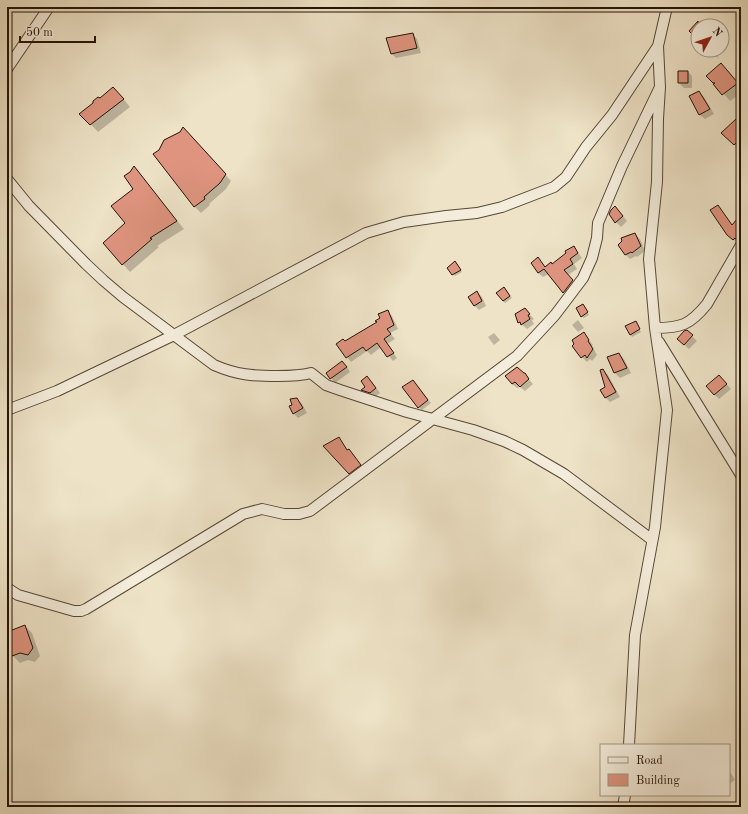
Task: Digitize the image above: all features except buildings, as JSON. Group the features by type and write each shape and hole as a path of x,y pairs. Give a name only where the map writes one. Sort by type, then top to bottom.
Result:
{"street":[{"path":"7,69 49,7"},
{"path":"629,744 635,635 655,528 666,410 655,328 649,259 657,182 660,87 658,46 667,7"},
{"path":"7,410 57,391 174,335 366,233 404,222 446,216 477,214 502,207 554,186 566,177 586,147 612,115 658,46"},
{"path":"7,588 18,595 81,611 243,514 262,509 284,514 299,514 310,511 517,356 555,315 583,278 592,258 597,238 598,223 622,166 660,87"},
{"path":"7,179 29,206 86,264 123,297 210,362 229,371 253,376 299,376 311,373 326,385 340,390 432,419 486,434 523,450 564,474 651,539 652,542"},
{"path":"655,328 673,328 686,324 701,311 707,304 741,245"},
{"path":"657,339 741,475"},
{"path":"623,807 625,796"}]}
